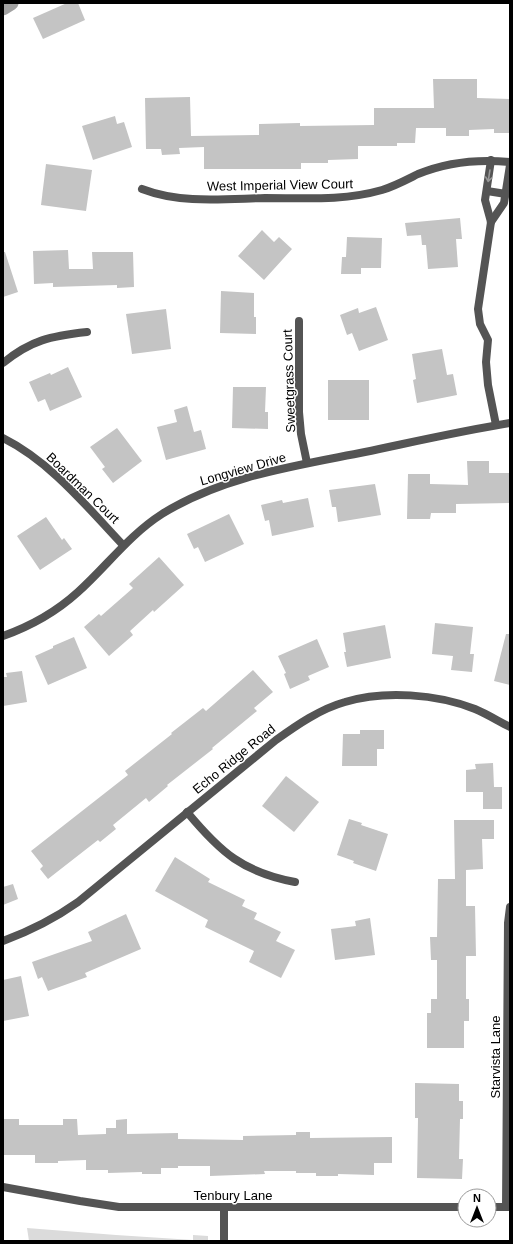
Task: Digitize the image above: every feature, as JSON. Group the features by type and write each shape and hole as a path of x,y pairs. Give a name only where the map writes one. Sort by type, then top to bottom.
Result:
{"street":[{"name":"West Imperial View Court","path":"142,189 161,195 185,199 342,198 382,190 436,168 472,161 491,160 510,164"},
{"path":"491,160 486,200 491,222 478,309 480,324 488,340 486,362 488,385 496,425"},
{"path":"491,222 504,203 510,164"},
{"path":"487,191 506,194"},
{"name":"Sweetgrass Court","path":"299,321 299,412 301,434 307,463"},
{"path":"3,363 32,344 49,338 87,332"},
{"name":"Longview Drive","path":"3,636 21,630 42,619 62,605 78,592 123,545 160,516 198,494 231,482 307,463 510,423"},
{"name":"Boardman Court","path":"3,438 29,454 51,471 123,545"},
{"name":"Echo Ridge Road","path":"3,941 40,926 60,915 78,902 276,740 297,724 321,712 345,702 370,697 390,696 438,699 476,709 510,727"},
{"path":"187,812 213,843 236,861 262,874 295,882"},
{"name":"Starvista Lane","path":"508,1207 508,923 510,907"},
{"name":"Tenbury Lane","path":"3,1187 119,1207 457,1207"},
{"path":"224,1207 224,1241"},
{"path":"497,1207 508,1207"}],"shaded area":[{"path":"27,1228 193,1240 193,1235 208,1236 208,1241 29,1241"}],"building":[{"path":"67,3 78,3 85,20 43,39 33,18"},
{"path":"433,79 477,79 477,98 510,99 510,133 494,133 494,129 469,130 469,136 446,136 446,128 416,128 415,143 397,143 397,146 358,146 358,159 328,160 328,163 301,163 301,169 204,169 204,147 179,148 180,154 162,155 161,149 146,149 145,98 190,97 191,136 259,135 259,124 300,123 300,126 374,125 374,108 434,108"},
{"path":"115,116 117,124 124,122 132,147 93,160 82,126"},
{"path":"46,164 92,170 86,211 41,205"},
{"path":"460,218 462,239 456,239 458,267 428,269 426,245 422,245 421,235 407,236 405,223"},
{"path":"262,230 274,242 279,237 292,249 264,280 238,256"},
{"path":"347,237 382,238 381,268 361,268 361,274 341,274 342,257 346,257"},
{"path":"68,250 69,269 93,269 92,252 133,252 134,287 117,288 117,285 53,287 53,283 34,284 33,251"},
{"path":"3,252 5,252 18,292 3,297"},
{"path":"221,291 254,293 256,334 220,333"},
{"path":"376,307 388,340 359,351 352,333 347,335 340,315 358,308 359,313"},
{"path":"166,309 171,349 132,354 126,314"},
{"path":"442,349 447,375 453,374 457,395 417,403 413,380 416,379 412,354"},
{"path":"68,367 82,397 50,411 45,399 38,402 29,382 50,373 51,375"},
{"path":"328,380 369,380 369,420 328,420"},
{"path":"233,387 266,387 265,412 268,412 268,429 232,428"},
{"path":"187,406 194,432 201,430 206,449 166,460 157,427 177,422 174,410"},
{"path":"117,428 142,461 113,483 102,469 105,467 90,447"},
{"path":"467,461 489,461 489,473 509,473 510,503 456,504 456,513 431,513 430,519 407,519 408,474 430,474 430,484 468,485"},
{"path":"375,484 381,515 338,522 336,507 332,507 329,490"},
{"path":"308,498 314,527 272,536 269,520 265,521 261,505 282,500 283,503"},
{"path":"229,514 244,544 205,562 198,547 194,549 187,534"},
{"path":"46,517 62,540 64,538 72,549 40,570 17,536"},
{"path":"159,557 184,585 130,631 133,635 109,656 84,627 99,614 101,616 133,588 129,584"},
{"path":"435,623 473,627 470,654 474,654 472,672 451,670 453,656 432,654"},
{"path":"385,625 391,658 347,667 344,652 346,652 343,633"},
{"path":"506,634 510,634 510,685 494,681"},
{"path":"74,637 87,668 48,685 35,656"},
{"path":"317,639 329,667 308,676 310,680 290,689 284,674 286,673 278,656"},
{"path":"253,670 273,692 254,708 257,711 212,748 213,749 167,785 168,786 149,802 146,798 113,825 116,829 100,842 98,840 48,879 40,869 43,866 31,851 128,775 125,771 172,734 171,733 203,708 206,711"},
{"path":"22,671 27,702 3,706 3,677 7,677 6,673"},
{"path":"360,730 384,730 384,749 377,749 377,766 342,766 343,734 360,734"},
{"path":"493,763 494,787 502,787 502,809 483,809 483,792 466,792 466,770 476,769 475,764"},
{"path":"286,776 319,802 294,832 262,806"},
{"path":"349,819 362,823 361,825 388,834 376,871 353,863 354,861 337,855"},
{"path":"454,820 494,820 494,839 482,839 483,869 466,870 466,906 475,906 476,956 466,956 466,999 469,999 469,1021 464,1021 464,1048 427,1048 427,1013 431,1013 431,999 437,999 437,960 431,960 430,937 437,937 438,879 455,879"},
{"path":"175,857 210,879 208,882 245,900 242,906 257,913 254,919 281,932 276,941 295,950 281,978 249,962 254,951 205,927 208,920 155,891"},
{"path":"13,884 18,899 3,905 3,887"},
{"path":"126,914 141,949 85,973 87,977 48,991 42,977 38,979 32,962 92,941 88,932"},
{"path":"370,918 375,955 335,960 331,929 356,926 355,921"},
{"path":"21,976 29,1016 3,1021 3,980"},
{"path":"415,1083 459,1084 459,1101 463,1101 463,1119 460,1119 459,1159 463,1159 462,1179 417,1178 418,1118 415,1118"},
{"path":"3,1119 19,1119 19,1125 63,1125 63,1119 77,1119 78,1135 106,1134 106,1128 116,1128 116,1120 127,1119 127,1134 178,1133 178,1139 243,1140 243,1136 296,1135 296,1132 310,1132 310,1138 392,1137 392,1163 374,1163 374,1175 338,1174 338,1176 316,1176 316,1173 296,1173 296,1171 264,1171 265,1174 210,1176 210,1166 178,1166 178,1168 161,1168 161,1174 142,1174 142,1172 108,1173 108,1170 86,1170 86,1160 58,1161 58,1163 35,1163 35,1155 3,1155"}],"waterway":[{"path":"3,8 11,3"}]}
